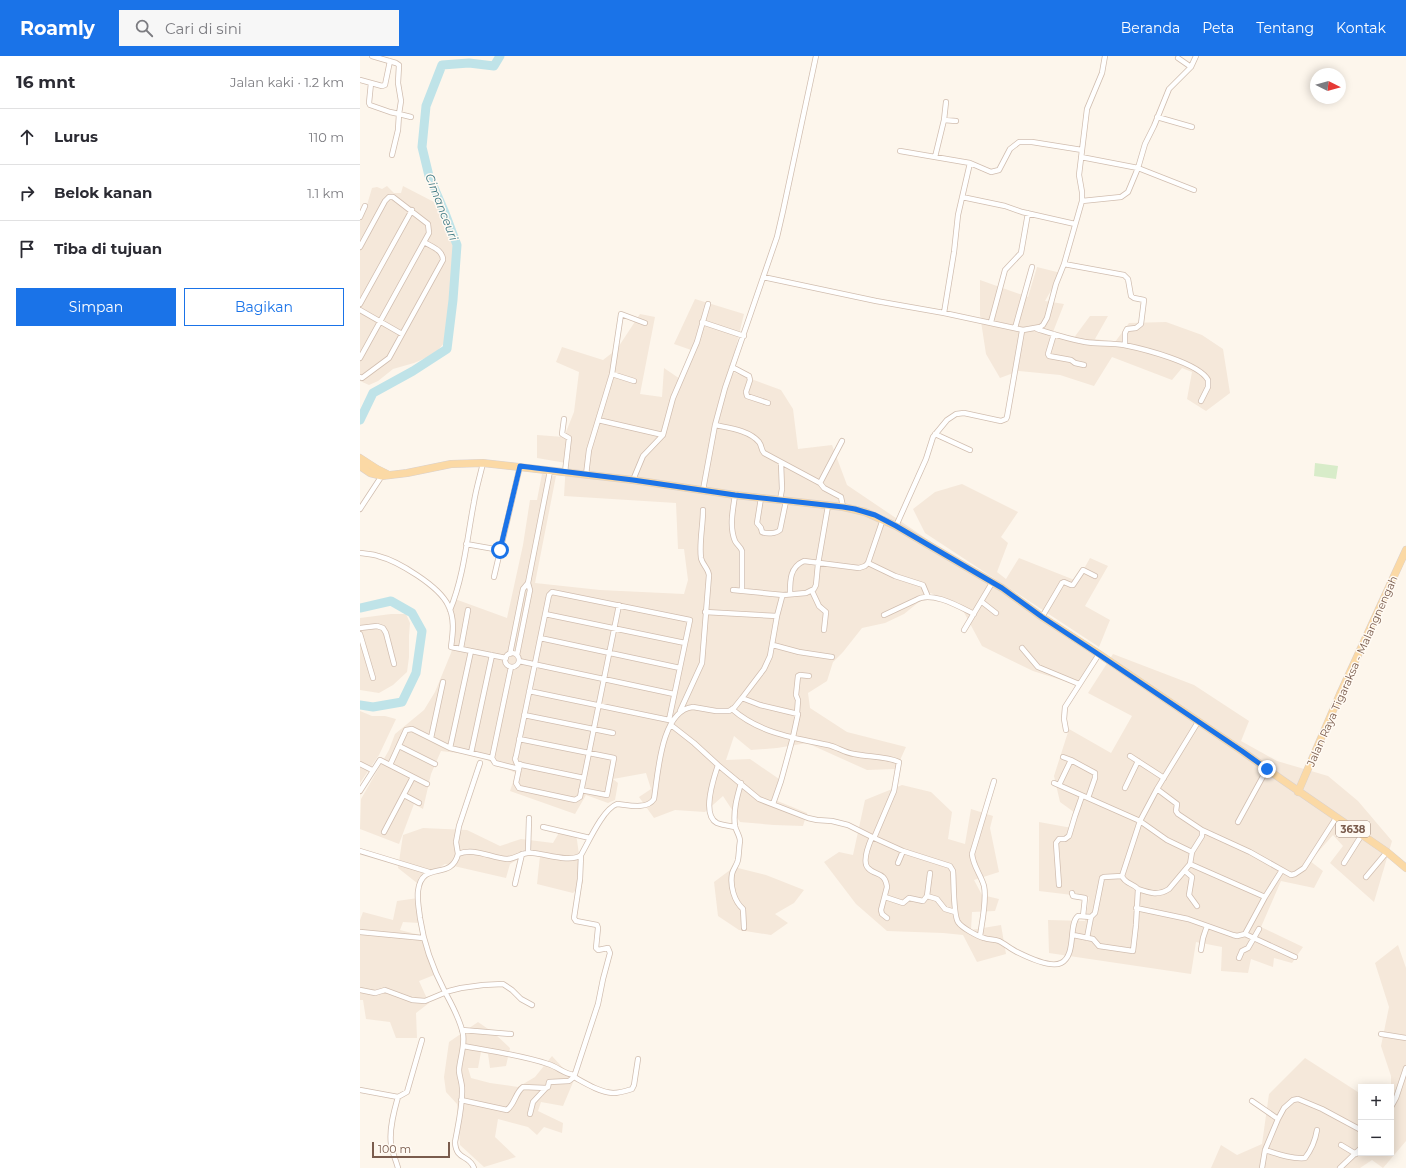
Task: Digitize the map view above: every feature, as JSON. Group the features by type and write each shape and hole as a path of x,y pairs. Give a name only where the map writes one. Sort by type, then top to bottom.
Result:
{"main road":[{"path":"361,458 385,474"},
{"name":"3638","path":"360,466 370,473 385,474 407,473 451,464 483,463 520,466 550,471 633,480 735,495 843,507 864,512 883,519 1002,588 1042,617 1242,751 1361,836 1387,852 1406,868"},
{"name":"Jalan Raya Tigaraksa - Malangnengah","path":"1298,792 1340,694 1406,550"}],"street":[{"path":"372,56 399,65 398,83 401,101 398,130 392,155"},
{"path":"703,490 715,425 732,367 777,237 816,56"},
{"path":"1036,329 1043,325 1047,318 1082,201 1079,175 1088,109 1102,73 1105,56"},
{"path":"1082,201 1121,197 1126,195 1130,189 1138,168 1145,144 1169,89 1191,67 1196,56"},
{"path":"1178,58 1191,67"},
{"path":"360,80 385,85 390,61"},
{"path":"371,83 370,105 411,117"},
{"path":"935,157 944,120 946,102"},
{"path":"1157,117 1192,127"},
{"path":"944,120 956,122"},
{"path":"900,151 970,163 991,172 998,170 1010,149 1016,144 1026,141 1082,150"},
{"path":"1081,157 1138,168 1194,190"},
{"path":"944,313 954,252 958,215 970,163"},
{"path":"360,247 385,200 389,197 393,197 412,210 428,224 429,233 360,358"},
{"path":"962,197 1005,206 1015,211 1075,224"},
{"path":"360,217 365,206"},
{"path":"360,304 412,210"},
{"path":"991,322 1005,270 1021,253 1028,213"},
{"path":"360,235 365,238"},
{"path":"360,377 362,378 389,358 443,260 441,252 424,242"},
{"path":"1064,264 1124,275 1128,279 1131,296 1144,300 1140,324 1136,328 1127,329 1125,333 1125,345"},
{"path":"1015,328 1032,267"},
{"path":"764,277 876,301 991,322 1023,330 1036,329 1086,342 1125,345 1179,361 1200,371 1207,378 1208,383 1201,401"},
{"path":"633,480 643,456 662,435 673,398 695,348 708,304"},
{"path":"360,310 402,334"},
{"path":"586,475 589,450 612,374 621,314 645,323"},
{"path":"702,322 744,336"},
{"path":"896,526 935,434 947,420 956,414 973,415 996,421 1006,420 1019,343 1023,330"},
{"path":"1054,334 1048,354 1049,356 1071,360 1075,363 1084,365"},
{"path":"732,367 749,376 750,380 746,392 747,396 768,403"},
{"path":"612,374 634,381"},
{"path":"564,418 562,434 569,438 565,472"},
{"path":"598,420 662,435"},
{"path":"715,425 747,434 760,443 761,450 764,453 841,497 843,507"},
{"path":"935,434 970,450"},
{"path":"820,484 842,441"},
{"path":"450,610 459,584 474,501 483,463"},
{"path":"761,498 757,523 762,532 775,533 780,530 783,501 781,463"},
{"path":"494,577 520,466"},
{"path":"519,661 519,658 516,655 530,590 528,583 550,471"},
{"path":"360,509 385,474"},
{"path":"735,495 732,521 735,540 742,551 742,591"},
{"path":"733,590 784,595 790,593 806,594 812,591 816,585 828,506"},
{"path":"530,1114 532,1102 548,1087 549,1082 569,1081 574,1076 598,1004 610,951 608,948 598,950 596,948 597,925 576,921 574,918 580,879 581,855 606,813 613,806 617,804 647,805 654,799 662,746 667,732 679,712 702,663 709,574 708,570 702,563 701,556 700,543 703,510"},
{"path":"790,593 790,578 794,569 804,561 818,564 859,568 865,566 868,563 883,519"},
{"path":"466,544 500,550"},
{"path":"360,553 378,556 389,560 421,578 440,593 450,610 453,630 451,647 506,658"},
{"path":"868,563 895,576 923,585 928,597"},
{"path":"1042,617 1062,583 1073,585 1083,570 1095,576"},
{"path":"964,630 982,602 992,582"},
{"path":"511,667 506,664 506,658 510,654 524,588 528,583"},
{"path":"812,591 820,606 826,612 824,630"},
{"path":"520,767 515,759 529,691 535,664 549,595 552,592 690,620 669,720 529,691"},
{"path":"732,710 764,669 770,656 777,616 781,599 784,595"},
{"path":"884,615 921,597 948,601 974,614"},
{"path":"982,602 996,613"},
{"path":"520,767 516,783 519,788 575,800 580,797 619,606"},
{"path":"461,648 468,610"},
{"path":"705,612 777,616"},
{"path":"545,614 685,643"},
{"path":"360,628 377,626 383,628 386,633 394,664"},
{"path":"360,634 374,678"},
{"path":"540,638 680,668"},
{"path":"773,645 799,652 832,657"},
{"path":"1022,648 1038,667 1079,684"},
{"path":"450,748 471,651"},
{"path":"510,654 516,655"},
{"path":"1066,730 1064,719 1065,707 1098,654"},
{"path":"471,753 492,655"},
{"path":"519,661 674,694"},
{"path":"511,667 515,666 519,661"},
{"path":"511,667 492,758 495,763 584,778"},
{"path":"772,804 781,781 794,738 798,716 798,700 796,695 798,676 809,676"},
{"path":"431,738 443,682"},
{"path":"742,698 797,713"},
{"path":"679,712 693,707 724,711 732,710 766,730 828,746 855,755 879,757 899,762 894,791 867,851 866,863 869,869 878,873 884,878 888,887 881,911 887,918"},
{"path":"524,716 613,733"},
{"path":"1122,876 1140,821 1157,789 1198,722"},
{"path":"671,725 759,799 817,820 848,824 873,838 903,851 952,868 955,912 957,919 963,927 986,939 997,940 1016,952 1045,963 1057,964 1062,962 1066,957 1072,943 1074,919 1078,916 1091,917"},
{"path":"390,764 406,730 409,729 450,748 492,758"},
{"path":"519,739 614,758 607,795 582,790"},
{"path":"399,746 435,764"},
{"path":"1130,756 1164,778"},
{"path":"1062,757 1071,760 1096,774 1088,798"},
{"path":"360,791 372,770 380,760 427,784"},
{"path":"1059,785 1071,760"},
{"path":"1125,788 1138,761"},
{"path":"474,1168 472,1162 459,1154 456,1149 455,1142 461,1100 462,1088 459,1070 464,1039 451,1002 428,955 423,938 418,903 418,890 423,876 429,872 451,867 455,864 458,854 456,842 462,817 480,763"},
{"path":"360,764 372,770"},
{"path":"718,765 710,793 710,814 716,822 736,827"},
{"path":"1238,822 1267,769"},
{"path":"384,832 413,777"},
{"path":"980,936 985,892 983,883 973,862 972,854 994,781"},
{"path":"741,783 735,805 736,827 740,838 738,861 732,873 732,882 736,900 743,909 744,928"},
{"path":"1054,783 1140,821 1167,840 1192,852"},
{"path":"1157,789 1177,804 1176,811 1178,814 1202,830 1250,852 1291,875 1304,868 1336,818"},
{"path":"404,795 419,803"},
{"path":"1059,885 1056,843 1059,839 1067,839 1069,836 1082,796"},
{"path":"528,852 529,818"},
{"path":"543,827 590,838"},
{"path":"1122,876 1126,882 1138,889 1156,894 1164,892 1172,886 1190,864 1192,852 1202,836 1202,830"},
{"path":"1344,863 1361,836"},
{"path":"360,851 429,872"},
{"path":"898,863 903,851"},
{"path":"458,854 475,852 508,859 528,852 572,858 581,855"},
{"path":"1366,876 1387,852"},
{"path":"515,884 522,854"},
{"path":"1190,864 1265,896"},
{"path":"1245,934 1265,896 1282,870"},
{"path":"1185,871 1192,877 1189,895 1197,906"},
{"path":"885,897 903,903 908,898 924,901 928,896 930,873"},
{"path":"1087,938 1091,917 1095,913 1102,878 1122,876"},
{"path":"1073,936 1093,939 1099,946 1133,951 1138,889"},
{"path":"1072,893 1073,896 1086,898 1083,916"},
{"path":"928,896 937,899 943,907 955,912"},
{"path":"1136,908 1188,919 1233,935 1245,934 1295,957"},
{"path":"1202,950 1202,938 1207,926"},
{"path":"1239,958 1241,953 1248,948 1259,929"},
{"path":"360,932 423,938"},
{"path":"360,990 375,993 385,990 404,998 420,1001 432,1000 446,993 469,987 503,984 521,999 532,1004"},
{"path":"462,1030 511,1034"},
{"path":"1381,1034 1406,1038"},
{"path":"360,1090 398,1097 407,1092 422,1040"},
{"path":"463,1046 549,1064 589,1085 614,1093 632,1089 638,1059"},
{"path":"1394,1102 1406,1068"},
{"path":"461,1100 507,1110 511,1106 518,1091 523,1087 546,1088"},
{"path":"398,1097 390,1136 392,1150 398,1168"},
{"path":"1262,1168 1265,1150 1278,1119 1284,1108 1293,1100 1298,1099 1335,1115 1358,1128"},
{"path":"1252,1101 1278,1119"},
{"path":"1265,1150 1288,1158 1305,1158 1315,1142 1317,1130"},
{"path":"1341,1145 1356,1154"},
{"path":"1340,1168 1358,1152"}],"shaded area":[{"path":"387,186 394,193 401,193 403,186 434,202 455,232 457,249 444,343 435,354 414,363 393,369 378,381 369,385 360,381 360,218 367,205 372,188 377,187 382,189"},
{"path":"1037,267 1061,273 1045,301 1064,304 1053,332 1073,339 1090,316 1108,316 1095,339 1115,342 1129,323 1166,322 1202,335 1223,349 1230,393 1206,411 1187,399 1192,372 1182,368 1172,380 1112,357 1094,386 1060,375 1019,371 1000,378 986,354 980,315 980,280 1028,297"},
{"path":"695,299 744,314 730,371 781,390 793,409 798,449 832,445 847,485 1097,654 1077,685 1033,671 982,646 959,603 930,593 904,614 885,623 862,628 833,662 827,681 808,693 810,708 847,732 906,747 896,769 867,770 807,743 777,748 751,750 734,736 726,760 750,759 782,781 775,800 807,813 803,826 740,822 723,796 705,812 675,810 654,818 639,797 651,789 646,773 613,779 618,783 615,800 608,803 586,795 575,814 510,791 516,773 484,759 466,754 441,751 431,774 423,809 414,804 399,844 360,829 361,799 389,750 395,734 424,710 435,692 455,640 455,625 451,611 455,599 507,618 523,545 530,500 537,500 542,474 556,476 535,583 600,590 684,594 688,580 684,549 678,549 676,503 564,496 566,463 537,458 537,435 564,437 574,412 579,372 556,362 562,347 603,360 617,349 640,314 655,317 640,394 662,397 664,368 683,381 694,351 674,344"},
{"path":"962,484 1018,512 1001,537 1008,543 997,572 1006,579 1019,558 1077,581 1090,558 1108,566 1085,606 1110,620 1099,647 925,533 913,509 935,492"},
{"path":"391,614 406,614 410,623 407,672 393,685 379,693 360,690 360,618"},
{"path":"1113,654 1194,685 1249,721 1241,741 1277,761 1328,776 1358,801 1392,841 1374,902 1330,863 1343,846 1333,835 1310,861 1323,871 1314,888 1281,881 1261,927 1303,947 1292,963 1274,958 1273,967 1251,959 1248,973 1221,971 1222,947 1196,942 1191,974 1049,953 1048,920 1085,921 1089,897 1039,891 1039,822 1072,828 1078,815 1060,802 1054,776 1069,729 1111,753 1132,716 1088,693"},
{"path":"360,711 372,716 385,716 396,719 379,755 360,783"},
{"path":"902,785 931,792 952,812 948,839 965,844 971,809 993,816 990,828 999,872 974,880 982,895 999,899 995,911 972,912 971,930 1001,925 1006,954 977,962 963,935 887,931 856,904 824,862 839,852 853,855 865,800"},
{"path":"423,828 467,830 500,846 521,839 553,843 560,831 576,833 583,883 573,893 537,884 540,856 525,855 510,864 506,878 445,864 417,883 398,868 403,835"},
{"path":"734,867 766,875 804,890 794,903 775,914 788,923 771,935 739,930 718,916 714,882"},
{"path":"418,898 419,923 403,922 400,930 424,936 434,975 419,981 429,1003 416,1013 417,1038 396,1038 390,1022 366,1019 363,1000 360,1000 360,920 363,912 393,920 397,901"},
{"path":"1398,945 1406,968 1406,1141 1394,1155 1394,1084 1391,1084 1391,1076 1381,1046 1389,1007 1375,963"},
{"path":"478,1022 494,1033 510,1048 506,1066 490,1068 488,1054 481,1052 478,1068 468,1068 471,1078 490,1083 518,1087 535,1077 552,1056 574,1080 563,1106 541,1102 538,1111 563,1123 562,1133 544,1127 537,1135 528,1127 498,1119 495,1137 516,1157 484,1167 460,1145 457,1104 446,1092 444,1077 449,1042"},
{"path":"1305,1058 1358,1092 1358,1156 1393,1156 1383,1168 1372,1160 1360,1168 1211,1168 1221,1145 1237,1155 1262,1144 1269,1094"}],"green space":[{"path":"1315,463 1338,466 1336,479 1314,476"}],"waterway":[{"name":"Cimanceuri","path":"360,420 373,393 413,371 447,349 453,300 457,245 429,176 422,147 426,106 442,65 469,63 494,66 500,56"},
{"name":"Cimanceuri","path":"360,608 391,601 412,613 422,631 416,673 402,702 373,707 360,705"}],"route":[{"path":"500,550 520,466 550,471 633,480 735,495 855,509 875,515 896,526 1002,588 1042,617 1267,769"}]}
